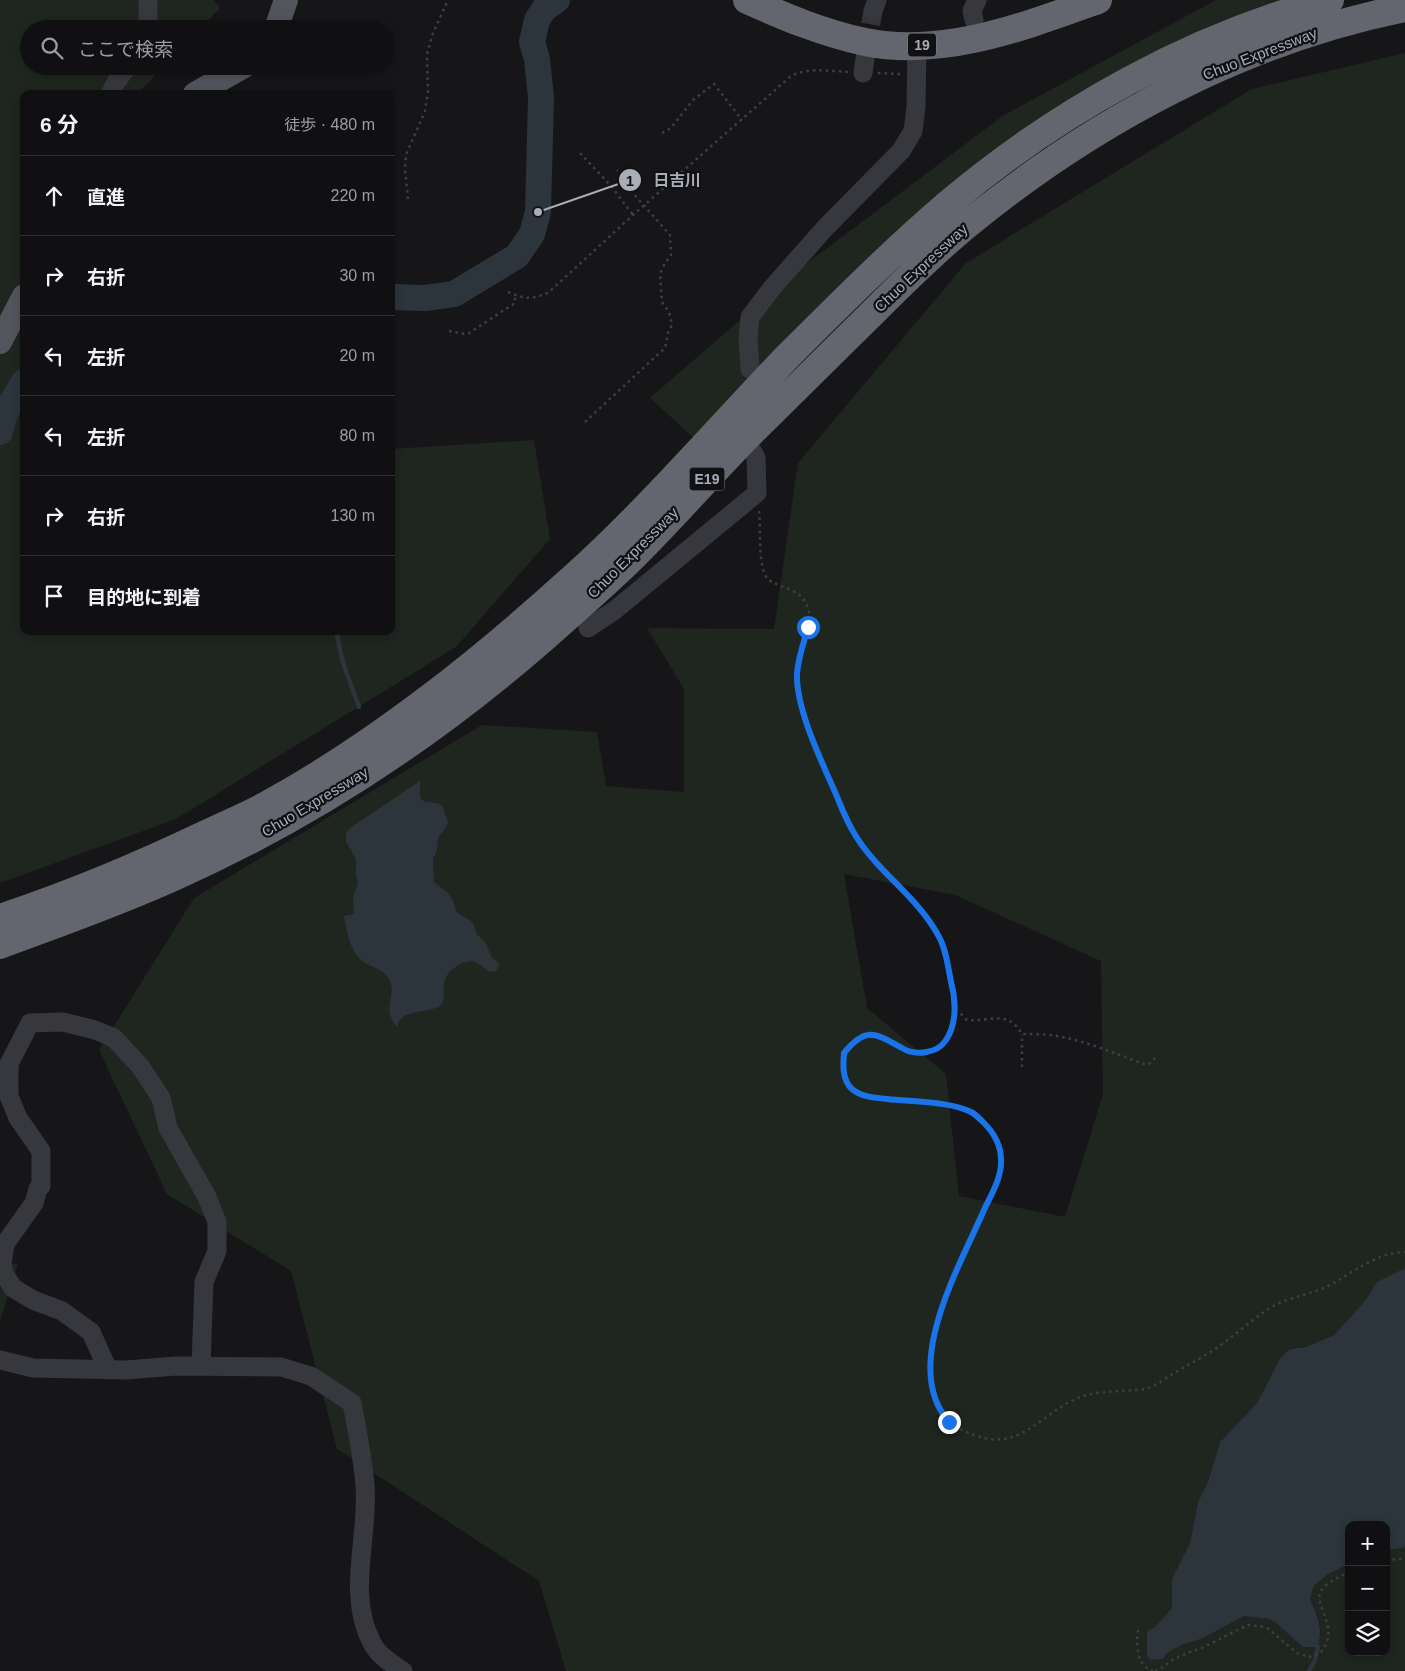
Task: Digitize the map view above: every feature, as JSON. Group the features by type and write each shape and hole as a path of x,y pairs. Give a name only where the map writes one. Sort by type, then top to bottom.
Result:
{"highway":[{"name":"19","path":"747,0 802,24 836,35 867,42 917,46 931,46 998,34 1098,0"},
{"name":"19","path":"791,0 844,18 875,25 923,28 975,10 1012,11 1042,0"},
{"name":"Chuo Expressway","path":"0,918 48,903 161,856 264,806 329,768 394,725 478,660 578,574 651,501 788,357 893,253 951,202 1008,157 1123,84 1192,49 1250,26 1330,0"},
{"name":"Chuo Expressway","path":"0,945 88,913 177,876 269,830 334,793 451,714 541,640 626,563 746,438 918,268 966,225 1024,180 1076,144 1207,73 1255,53 1323,29 1405,8"}],"main road":[{"path":"279,20 286,0"},
{"path":"202,90 228,75"},
{"path":"0,342 20,304"}],"street":[{"path":"148,0 148,20"},
{"path":"750,369 748,339 750,317 772,288 826,228 901,151 912,131 916,107 917,46"},
{"path":"863,73 866,52"},
{"path":"112,90 121,75"},
{"path":"588,628 614,610 758,492 756,458 753,452"},
{"path":"108,1370 91,1332 62,1311 33,1300 14,1288 5,1275 2,1265 5,1244 34,1203 38,1189 41,1186 41,1151 18,1118 9,1096 9,1064 30,1023 64,1022 96,1030 114,1038 140,1066 161,1098 168,1128 207,1197 216,1222 216,1251 204,1282 201,1366"},
{"path":"0,1360 33,1368 108,1370 201,1366 281,1367 311,1376 352,1403 365,1486 365,1530 359,1592 364,1619 372,1644 386,1659 403,1671"}],"path":[{"path":"408,199 405,169 406,155 425,112 428,92 427,54 433,33 448,0"},
{"path":"508,292 523,298 535,298 548,293 644,205 792,76 801,71 917,75"},
{"path":"662,133 671,128 693,100 714,84 742,120"},
{"path":"580,153 612,187 633,216"},
{"path":"585,422 665,348 672,325 669,312 662,302 660,274 671,255 670,234 632,192 616,170"},
{"path":"449,331 469,333 515,303 515,295"},
{"path":"758,492 761,560 766,577 797,593 804,600 808,608 808,627 797,675 800,701 814,744 854,833 876,863 894,880 940,937 953,988 955,1011 949,1035 940,1047 931,1051 910,1051 903,1049 887,1038 878,1035 866,1035 859,1038 844,1053 844,1076 851,1088 874,1098 959,1108 974,1114 988,1127 996,1139 1001,1160 998,1179 953,1281 940,1318 931,1360 931,1385 938,1406 949,1422 959,1429 983,1438 1004,1439 1027,1430 1067,1402 1089,1394 1148,1388 1229,1340 1250,1322 1275,1306 1299,1295 1322,1289 1383,1255 1405,1252"},
{"path":"955,1011 960,1012 967,1020 980,1021 1001,1018 1010,1020 1017,1025 1022,1034 1022,1067"},
{"path":"1022,1034 1067,1038 1144,1064 1149,1064 1158,1056"},
{"path":"1390,1560 1405,1558"},
{"path":"1138,1630 1137,1640 1141,1661 1147,1669 1154,1671 1159,1670 1174,1659 1248,1625 1266,1627 1297,1653 1309,1657 1320,1654 1328,1641 1329,1628 1319,1597 1321,1590 1345,1574"}],"shaded area":[{"path":"0,0 214,0 220,8 209,20 20,20 20,75 155,75 141,90 20,90 20,635 395,635 395,449 534,440 550,539 456,647 176,819 0,883"},
{"path":"1216,0 1289,0 1097,85 694,438 650,398 794,273 1004,115"},
{"path":"1405,53 1405,1268 1377,1283 1365,1301 1334,1335 1306,1347 1290,1349 1281,1357 1257,1403 1220,1442 1208,1482 1198,1502 1190,1543 1172,1579 1172,1608 1154,1628 1151,1660 1163,1659 1168,1652 1184,1644 1201,1639 1244,1616 1269,1619 1303,1647 1320,1639 1319,1623 1310,1599 1314,1586 1328,1574 1345,1566 1345,1656 1390,1656 1390,1550 1405,1546 1405,1671 566,1671 539,1581 337,1449 291,1271 167,1194 99,1050 194,898 482,725 597,732 606,786 684,792 684,689 647,628 774,629 798,463 966,263 1252,89","holes":["844,874 955,895 1101,961 1103,1094 1065,1217 959,1196 946,1074 867,1008"]},
{"path":"420,781 420,798 425,802 438,803 442,806 448,821 447,826 438,838 437,850 433,859 434,882 449,894 456,911 471,921 476,933 486,943 492,958 499,963 499,966 496,971 490,972 474,961 469,961 455,967 446,978 443,1001 440,1006 408,1014 400,1020 397,1027 392,1020 389,1008 392,992 389,979 382,971 361,960 353,949 348,936 344,916 354,914 353,897 358,883 356,859 346,842 346,833 350,828"},
{"path":"0,1264 18,1264 0,1321"},
{"path":"1405,1268 1405,1546 1390,1550 1390,1521 1345,1521 1345,1566 1328,1574 1314,1586 1310,1599 1319,1622 1318,1647 1303,1647 1269,1619 1244,1616 1201,1639 1184,1644 1168,1652 1163,1659 1150,1660 1147,1655 1147,1631 1154,1628 1172,1608 1172,1579 1190,1543 1198,1502 1208,1482 1220,1442 1257,1403 1281,1357 1290,1349 1306,1347 1334,1335 1365,1301 1377,1282"}],"waterway":[{"path":"395,297 425,298 454,294 517,256 532,234 538,212 541,97 537,59 532,42 537,20 544,9 557,0"},
{"path":"0,432 6,411 20,388"},
{"path":"337,635 343,663 359,707"},
{"path":"1309,1671 1315,1660 1318,1647 1315,1643"}],"tunnel":[{"path":"866,52 873,11"}],"place":[{"name":"日吉川","path":"538,212"}],"route":[{"path":"808,627 798,663 797,675 800,701 814,744 845,816 863,847 894,880 940,937 953,988 955,1011 949,1035 940,1047 931,1051 903,1049 887,1038 878,1035 866,1035 859,1038 844,1053 844,1076 851,1088 874,1098 959,1108 974,1114 988,1127 996,1139 999,1148 1001,1160 998,1179 953,1281 933,1344 931,1385 938,1406 949,1422"}]}
